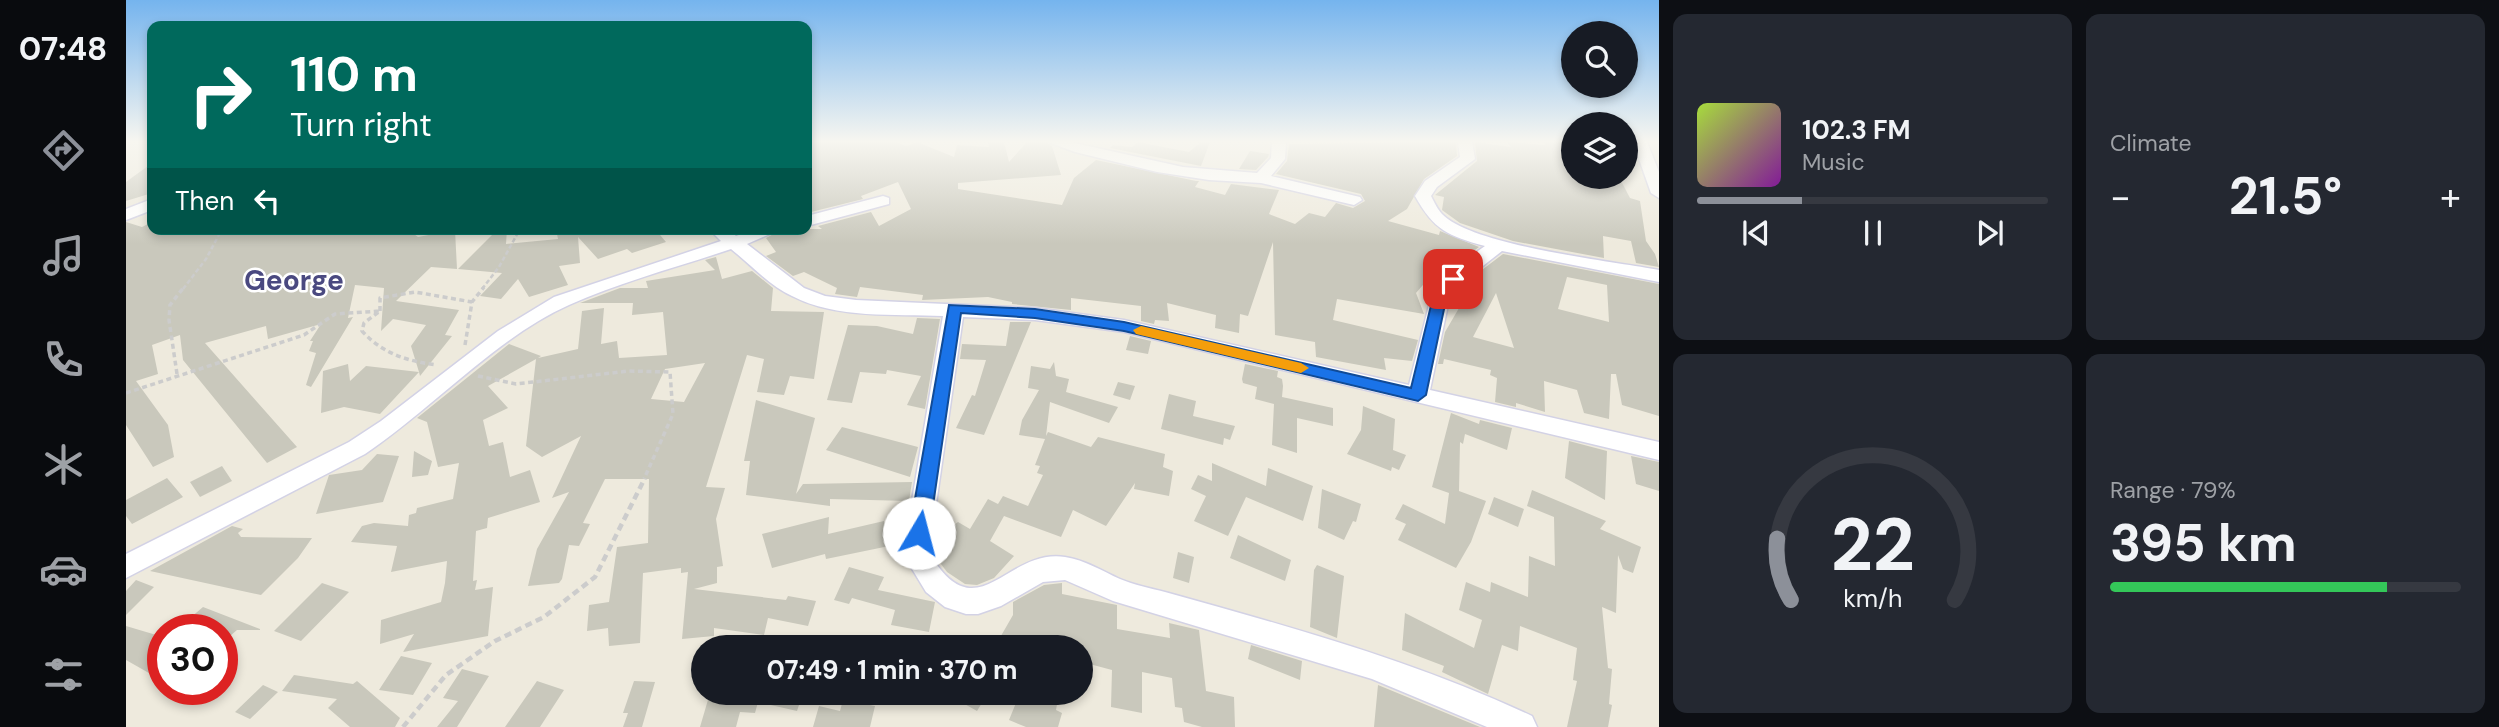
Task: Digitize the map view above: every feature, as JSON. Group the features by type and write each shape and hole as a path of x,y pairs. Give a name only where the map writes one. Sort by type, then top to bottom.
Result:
{"street":[{"path":"1221,176 1262,178 1354,200"},
{"path":"1444,176 1432,184 1423,197 1436,218 1448,228 1499,245 1659,276"},
{"path":"1653,176 1659,193"},
{"path":"812,220 883,201"},
{"path":"126,215 147,206"},
{"path":"727,235 797,292 822,301 856,306 1035,314 1124,326 1659,452"},
{"path":"126,567 357,447 389,427 456,363 561,301 756,235"},
{"path":"1418,395 1442,289 1464,269 1499,245"},
{"path":"954,309 916,554 927,576 946,594 963,600 988,600 1025,576 1050,568 1081,573 1113,589 1349,656 1472,702 1521,727"}],"path":[{"path":"178,375 169,320 170,305 206,259 219,235"},
{"path":"456,363 465,347 472,302 499,267 517,235"},
{"path":"380,311 380,298 415,292 472,302"},
{"path":"126,393 304,335 335,314 380,311"},
{"path":"380,311 364,323 362,331 376,348 413,362 440,366 456,363 516,384 629,371 670,372 673,414 659,449 596,577 544,617 495,641 446,675 403,727"}],"building":[{"path":"134,176 147,176 147,195 126,201 126,182"},
{"path":"812,176 1049,176 958,183 958,189 1062,205 1077,176 1172,176 1199,181 1195,187 1225,195 1231,184 1279,190 1269,214 1295,224 1309,213 1325,217 1336,203 1353,208 1365,201 1361,194 1284,176 1428,176 1407,209 1388,221 1439,235 1440,231 1479,247 1452,267 1441,264 1416,293 1424,314 1337,299 1333,320 1418,340 1412,361 1384,358 1386,370 1316,357 1315,342 1275,335 1273,242 1248,316 1240,314 1239,333 1215,328 1216,315 1167,303 1169,321 1155,320 1154,324 1141,321 1141,306 1071,298 1071,310 1012,304 988,297 922,300 923,295 860,287 857,297 835,294 837,288 804,272 793,276 766,256 776,252 766,238 772,235 812,235 812,229 822,229 818,226 871,212 879,226 911,209 898,182 861,196 863,199 812,212"},
{"path":"1459,176 1561,176 1561,189 1625,189 1630,198 1640,201 1646,241 1655,254 1659,267 1636,263 1631,241 1603,236 1604,258 1513,241 1460,223 1442,210 1444,197 1435,195"},
{"path":"126,222 142,227 147,224 147,235 455,235 457,269 431,267 396,301 459,310 445,335 452,336 420,376 411,346 426,325 393,319 381,331 384,288 355,285 348,318 353,317 311,387 306,385 316,353 309,351 313,341 310,341 321,324 268,339 266,326 205,343 297,447 267,463 183,360 180,335 152,345 158,374 136,381 168,425 174,457 153,467 126,425"},
{"path":"492,235 507,235 506,244 558,239 557,235 660,235 666,242 632,253 627,249 598,259 578,237 580,263 559,266 568,285 529,297 518,279 501,299 480,296 502,273 458,269"},
{"path":"1503,254 1659,284 1659,416 1622,405 1616,374 1611,374 1609,419 1584,413 1577,390 1544,381 1545,412 1516,403 1516,407 1495,402 1497,378 1490,375 1491,370 1444,359 1443,364 1438,364 1445,332 1469,291 1464,289 1470,279","holes":["1567,277 1607,285 1609,322 1558,309","1496,293 1514,348 1473,337"]},
{"path":"716,257 722,279 752,271 773,288 771,311 824,312 814,379 790,376 784,395 757,392 764,359 747,355 706,487 725,488 716,519 723,566 717,567 717,583 694,589 786,600 788,596 816,601 808,626 768,618 764,635 714,628 714,635 691,635 691,638 682,639 688,572 681,573 681,568 643,573 640,643 609,646 608,628 587,631 589,605 609,602 617,547 648,543 649,479 605,479 583,523 590,524 579,546 569,545 562,579 559,583 528,586 537,549 569,492 552,498 581,436 542,457 526,446 536,359 488,386 508,408 483,420 489,446 503,442 510,477 530,470 540,502 488,518 487,528 476,531 473,581 477,580 475,590 493,587 488,636 403,652 414,634 380,644 381,620 441,602 445,583 447,561 391,572 397,546 351,542 362,526 374,523 408,526 409,515 416,513 417,508 453,499 459,463 438,467 427,422 417,418 509,344 541,356 538,358 578,349 582,311 604,308 601,344 617,341 619,358 667,355 663,312 632,315 633,303 580,303 620,288 648,288 646,281 715,270 705,260","holes":["705,363 684,402 651,399 665,369"]},
{"path":"917,318 940,319 925,409 907,405 921,376 887,370 886,374 860,372 852,403 827,400 848,325 877,326 913,334"},
{"path":"1010,322 1031,322 984,435 956,428 972,395 975,396 986,360 960,359 962,344 1006,346"},
{"path":"1130,336 1151,341 1148,354 1126,350"},
{"path":"1054,362 1056,376 1069,379 1066,392 1118,407 1109,423 1050,402 1046,436 1048,432 1091,447 1098,437 1165,454 1163,467 1173,471 1169,496 1134,489 1135,483 1106,526 1073,510 1061,537 1004,516 990,541 1014,556 994,578 977,585 965,584 947,572 932,552 933,541 958,522 970,529 988,499 998,504 1003,496 1028,506 1043,475 1037,473 1040,466 1035,465 1045,439 1019,435 1022,420 1039,390 1028,388 1031,366 1050,369"},
{"path":"348,364 350,381 366,366 419,372 380,414 344,407 321,413 323,371"},
{"path":"1245,364 1278,371 1277,377 1282,379 1282,397 1333,408 1333,426 1297,418 1297,453 1272,445 1274,404 1255,399 1257,387 1243,383"},
{"path":"1118,382 1135,386 1130,400 1113,395"},
{"path":"1169,394 1196,401 1193,416 1235,426 1230,440 1224,438 1223,445 1161,429"},
{"path":"756,400 815,418 796,494 803,484 912,482 909,501 830,499 830,506 746,495 750,461 744,461"},
{"path":"1363,406 1395,419 1393,450 1406,455 1399,470 1392,467 1391,471 1347,454 1361,430"},
{"path":"1451,413 1479,424 1480,420 1512,428 1507,450 1465,434 1463,444 1460,442 1459,491 1486,501 1471,542 1456,568 1398,540 1406,524 1395,519 1403,504 1445,524 1449,493 1432,487"},
{"path":"842,427 918,447 910,477 826,450"},
{"path":"1569,441 1607,451 1605,500 1565,478"},
{"path":"414,451 432,461 428,475 412,477"},
{"path":"377,454 399,456 383,502 316,514 329,475 362,470"},
{"path":"1631,456 1659,462 1659,491 1636,484"},
{"path":"1212,463 1266,486 1268,468 1313,486 1303,521 1246,497 1228,536 1194,521 1206,496 1191,489 1198,475 1212,481"},
{"path":"222,466 232,481 200,497 190,482"},
{"path":"167,478 183,497 132,524 126,516 126,500"},
{"path":"1322,489 1361,504 1356,522 1353,521 1344,540 1318,528"},
{"path":"1532,490 1606,521 1600,529 1641,547 1633,573 1623,569 1618,555 1616,613 1602,607 1608,668 1612,669 1609,704 1612,705 1608,727 1567,727 1577,681 1573,680 1577,648 1520,626 1518,651 1502,645 1488,694 1442,672 1444,666 1402,650 1405,613 1474,648 1482,620 1459,610 1466,582 1490,592 1491,582 1528,597 1529,556 1555,566 1554,517 1527,506"},
{"path":"1494,497 1524,509 1518,527 1488,514"},
{"path":"829,517 828,534 884,521 894,545 826,559 825,554 772,568 762,534"},
{"path":"232,526 243,529 238,533 241,537 312,538 298,558 261,595 150,571"},
{"path":"1238,535 1291,560 1285,581 1230,558"},
{"path":"1178,552 1194,557 1189,583 1173,578"},
{"path":"1317,565 1344,576 1337,638 1310,627 1314,570"},
{"path":"849,567 884,577 878,590 935,602 929,632 891,625 895,610 852,598 849,604 834,600"},
{"path":"136,580 154,587 126,615 126,591"},
{"path":"322,583 349,592 301,641 274,631"},
{"path":"1062,583 1062,594 1117,605 1117,629 1170,638 1169,623 1199,630 1206,691 1234,697 1235,727 1202,727 1184,722 1182,708 1175,707 1172,678 1142,672 1142,713 1111,707 1112,670 1093,665 1093,635 1001,635 1013,615 1013,602 1044,585"},
{"path":"203,607 221,614 195,614"},
{"path":"238,621 260,629 238,630"},
{"path":"126,626 147,632 147,672 126,660"},
{"path":"1251,645 1302,661 1300,680 1248,659"},
{"path":"401,656 432,663 413,695 379,690"},
{"path":"462,669 489,676 457,727 437,727 458,701 443,698"},
{"path":"294,675 353,684 357,681 400,718 395,727 350,727 328,708 337,699 282,691"},
{"path":"537,681 564,690 540,727 505,727"},
{"path":"634,681 655,682 642,727 623,727 628,713 623,713"},
{"path":"263,685 278,692 250,719 235,712"},
{"path":"1378,685 1480,727 1374,727"},
{"path":"706,705 757,705 755,713 740,712 736,727 700,727"},
{"path":"771,705 799,705 797,711"},
{"path":"842,705 875,706 870,727 813,727 819,706 840,711"},
{"path":"966,705 981,705 977,711"},
{"path":"1015,705 1057,705 1056,710 1062,713 1058,727 1026,727 1009,720"}],"slow traffic":[{"path":"1141,330 1301,368"}],"district":[{"name":"George","path":"294,280"}],"route":[{"path":"919,533 954,309 1035,314 1124,326 1418,395 1442,289 1453,279"}]}
